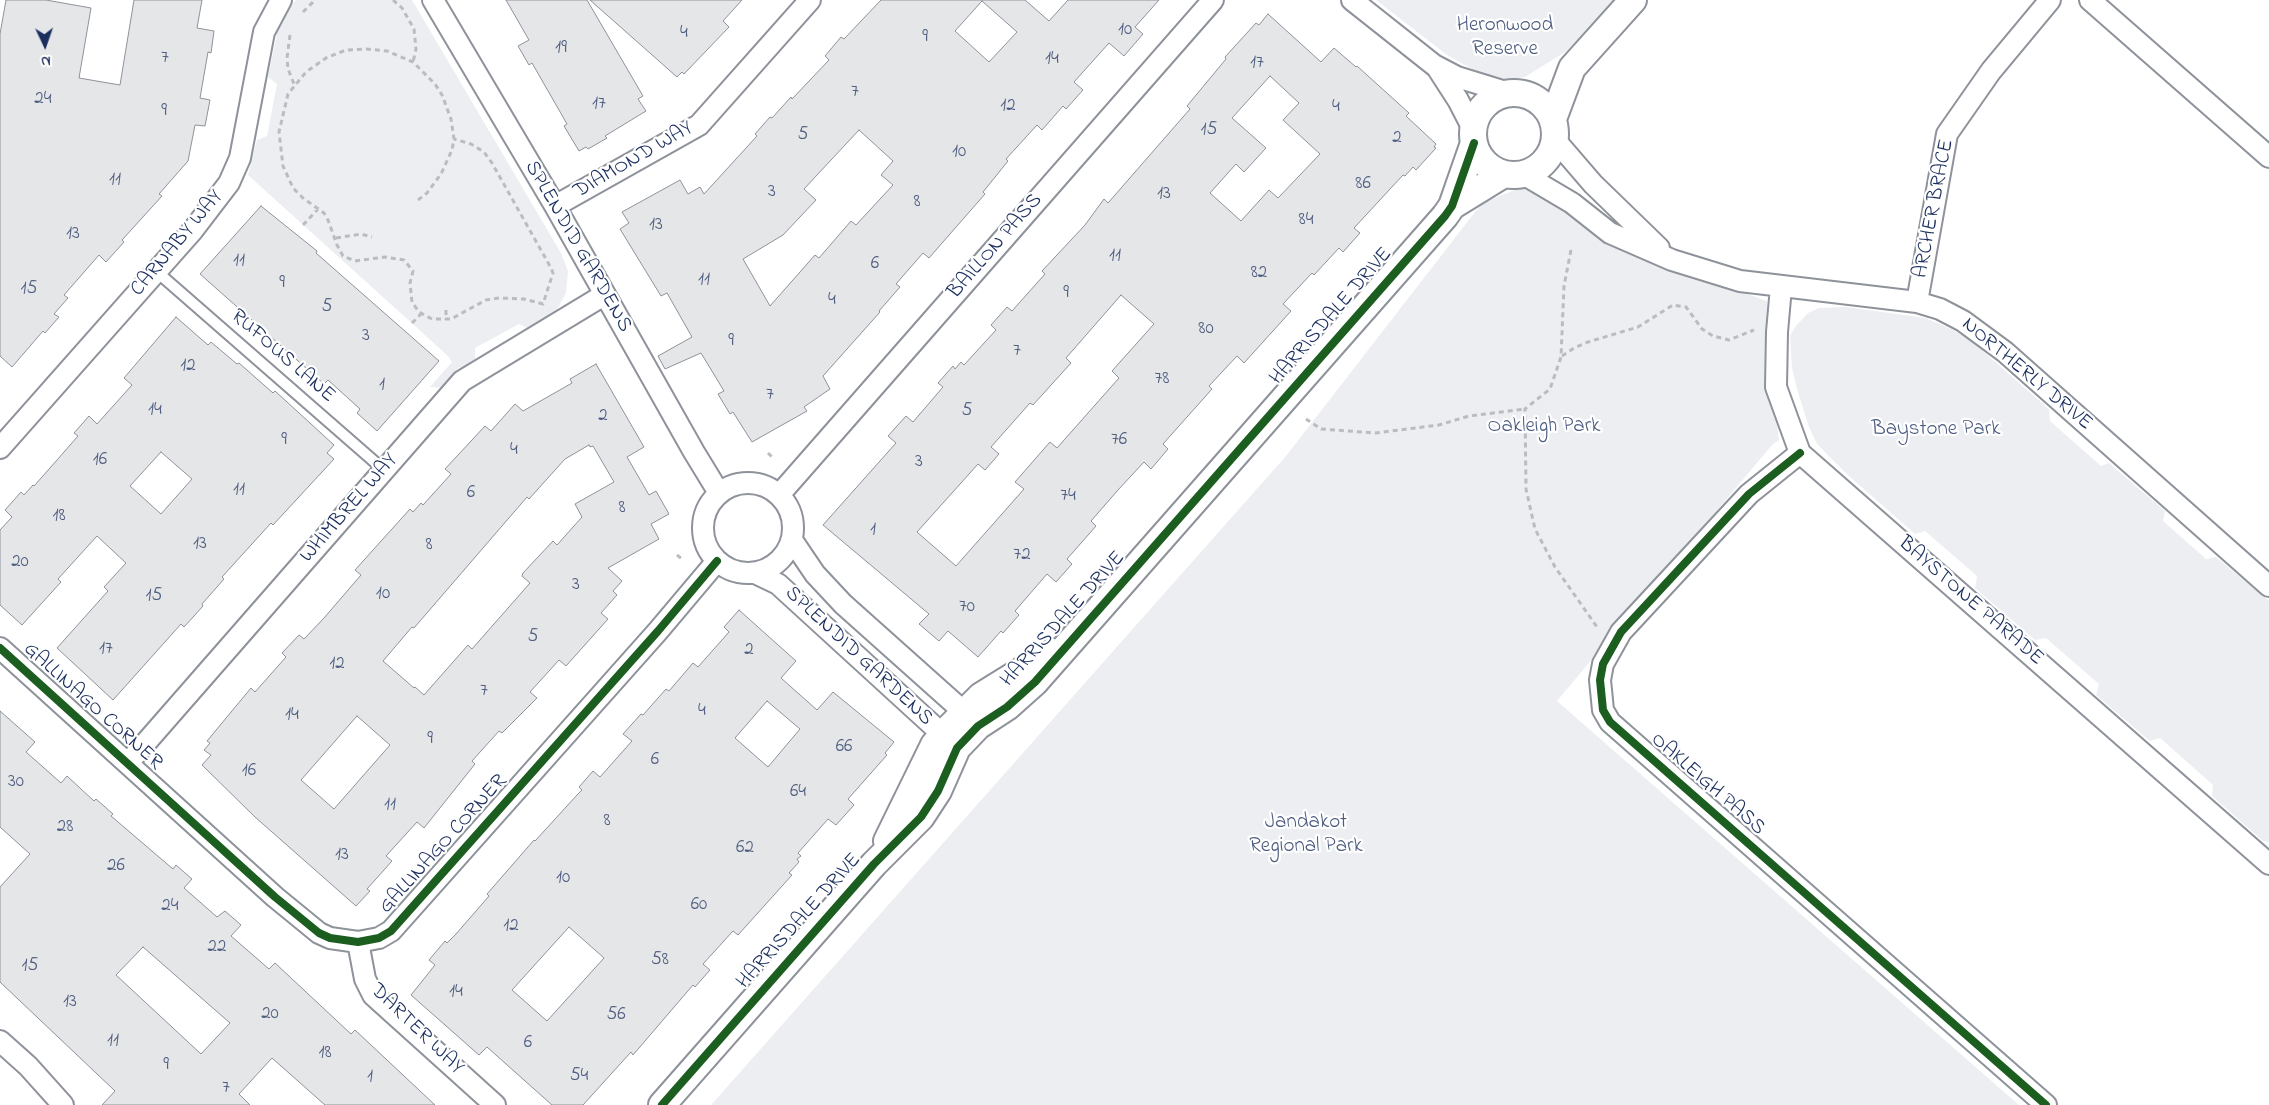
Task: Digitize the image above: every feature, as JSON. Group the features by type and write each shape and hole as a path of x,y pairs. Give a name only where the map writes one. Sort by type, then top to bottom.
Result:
{"street":[{"name":"CARNABY WAY","path":"0,448 217,201 229,183 240,158 264,32 280,0"},
{"name":"SPLENDID GARDENS","path":"433,0 555,206 719,494"},
{"name":"DIAMOND WAY","path":"555,206 699,125 810,0"},
{"name":"BAILLON PASS","path":"779,495 1214,0"},
{"path":"1352,0 1434,65 1457,77 1536,98 1546,107 1554,130"},
{"path":"1473,136 1477,116 1483,106 1492,99 1516,93 1572,68 1633,0"},
{"name":"ARCHER BRACE","path":"1917,302 1947,134 1991,71 2050,0"},
{"path":"2090,0 2269,157"},
{"path":"1434,65 1458,100 1484,162 1513,174 1530,172 1542,165 1551,154 1554,130 1572,68"},
{"name":"NORTHERLY DRIVE","path":"1554,130 1593,184 1672,260"},
{"name":"HARRISDALE DRIVE","path":"1452,206 1473,136"},
{"name":"NORTHERLY DRIVE","path":"1513,174 1572,204 1610,232 1672,260 1740,281 1917,302 1940,309 1963,320 2005,352 2269,586"},
{"name":"HARRISDALE DRIVE","path":"662,1105 874,864 909,799 934,745 950,741 971,719 999,683 1071,640 1452,206 1513,174"},
{"name":"BAYSTONE PARADE","path":"1781,287 1777,332 1776,387 1800,453 2269,864"},
{"name":"WHIMBREL WAY","path":"128,762 462,381 604,295"},
{"name":"OAKLEIGH PASS","path":"1800,453 1749,494 1622,632 1603,664 1600,680 1604,710 1610,722 2046,1105"},
{"path":"752,483 764,485 779,495 793,517 792,540 787,552 778,562 768,569 755,573 741,573 728,569 708,551 702,525 705,512 719,494 731,486 752,483"},
{"name":"SPLENDID GARDENS","path":"792,540 815,574 843,604 971,719"},
{"name":"GALLINAGO CORNER","path":"0,648 275,897 319,933 330,938 358,942 379,938 391,931 658,631 717,561"},
{"name":"SPLENDID GARDENS","path":"755,573 778,584 950,741"},
{"name":"DARTER WAY","path":"358,942 365,979 373,994 495,1105"},
{"path":"0,1041 28,1066 63,1105"}],"lane":[{"name":"RUFOUS LANE","path":"156,271 384,470"}],"path":[{"path":"299,18 315,0"},
{"path":"393,0 402,8 414,30 416,48 413,62"},
{"path":"292,30 287,58 290,78 294,84"},
{"path":"418,200 427,193 441,174 452,150 454,138 451,119 442,95 435,84 413,62 387,51 346,50 316,65 294,84 288,94 278,132 280,158 293,188 328,220 340,251 348,259 365,261 385,257 404,260 413,271 410,283 412,302 421,314 432,319 446,320 461,315 486,300 498,298 524,299 543,304 553,273 492,162 484,152 454,138"},
{"path":"303,225 318,209"},
{"path":"336,238 344,235 361,234 372,237"},
{"path":"1306,419 1321,429 1375,433 1439,425 1469,416 1525,409 1550,389 1561,357 1564,286 1571,250"},
{"path":"1561,357 1574,348 1588,342 1638,327 1673,305 1686,307 1702,329 1713,336 1729,340 1754,330"},
{"path":"446,310 446,320"},
{"path":"412,324 421,314"},
{"path":"1525,409 1526,489 1535,529 1555,567 1602,634"},
{"path":"768,454 773,458"},
{"path":"677,555 682,559"}],"green space":[{"path":"296,0 412,0 561,253 568,271 566,293 556,311 529,329 519,324 475,348 475,360 462,369 460,367 456,370 456,375 442,388 430,387 452,362 448,356 248,175 257,140 267,136 277,84 268,77 278,29 286,12"},
{"name":"Heronwood Reserve","path":"1376,0 1615,0 1589,30 1565,52 1525,77 1511,79 1497,78 1472,69 1447,55"},
{"name":"Jandakot Regional Park","path":"1520,188 1550,196 1710,281 1767,301 1766,348 1768,349 1779,440 1772,445 1557,701 2019,1105 711,1105 1286,456 1482,203"},
{"name":"Baystone Park","path":"1846,307 1925,318 1969,339 2049,409 2050,421 2101,466 2109,463 2165,511 2163,521 2206,559 2216,557 2269,601 2269,842 2263,841 2212,796 2213,785 2160,738 2150,741 2096,695 2099,684 2046,638 2035,640 1975,588 1977,576 1925,531 1915,534 1849,476 1817,444 1809,427 1797,389 1792,368 1790,336 1795,327 1808,313 1819,308"}],"building":[{"path":"6,0 46,0 91,8 79,78 120,85 134,0 202,0 197,28 214,31 211,53 208,52 200,98 210,100 205,126 195,125 188,161 159,194 162,196 122,240 124,242 106,262 99,255 64,295 68,298 54,314 59,317 45,333 43,331 12,367 0,356 0,34"},
{"path":"506,0 587,0 643,96 638,99 646,111 605,136 607,138 588,149 586,147 579,151 564,126 567,124 532,63 529,65 518,46 529,40"},
{"path":"590,0 742,0 723,21 729,27 684,74 682,72 677,77"},
{"path":"881,0 1025,0 1049,21 1068,0 1159,0 1135,27 1143,34 1124,56 1109,43 1074,82 1083,90 1066,109 1063,106 1042,130 1037,125 1006,159 1008,161 983,192 985,194 929,258 923,253 896,284 900,287 823,376 830,389 804,407 807,411 752,442 733,412 730,414 718,394 724,391 701,353 665,369 658,356 692,337 667,293 661,296 620,229 629,223 622,212 680,180 688,194 700,187 704,194 757,136 755,134 770,117 772,118 791,97 792,99 829,60 825,56 841,37 844,39","holes":["982,1 1017,32 989,62 955,31","859,130 893,161 881,175 893,185 856,225 851,221 819,258 815,255 770,306 743,259 783,235 816,200 804,189"]},
{"path":"1268,14 1321,62 1334,48 1409,113 1406,116 1436,144 1434,147 1436,148 1416,170 1413,167 1405,176 1403,175 1354,228 1360,233 1343,252 1339,248 1283,304 1291,311 1244,363 1237,356 1209,386 1212,389 1163,444 1168,449 1151,469 1144,462 1091,521 1096,526 1067,559 1072,564 1056,582 1047,574 1015,611 1019,615 1003,633 1001,631 978,657 948,631 939,641 919,624 929,614 823,525 896,443 888,436 906,416 913,422 943,387 938,383 953,366 955,369 961,362 964,365 996,330 991,325 1007,307 1012,311 1045,274 1042,271 1085,225 1104,199 1108,203 1190,109 1187,106 1226,59 1225,57 1256,23 1259,25","holes":["1270,76 1299,103 1283,120 1320,154 1278,198 1269,190 1241,221 1210,193 1236,164 1244,172 1266,148 1232,118","1121,295 1154,324 1112,371 1119,378 1057,448 1050,442 1015,482 1024,489 956,566 917,532 978,464 985,470 999,454 991,447 1030,403 1033,405 1071,363 1066,358"]},
{"path":"261,206 317,251 316,253 439,361 377,431 357,413 360,409 328,380 324,384 200,274"},
{"path":"176,317 208,345 211,342 237,364 239,363 273,393 275,391 334,445 327,453 334,459 273,525 271,523 222,577 224,579 202,604 203,606 184,627 181,624 113,700 57,648 108,591 104,587 126,563 97,536 58,579 61,582 22,625 0,605 0,530 12,517 5,510 21,492 24,495 34,486 78,436 74,433 89,416 97,424 132,385 124,378","holes":["161,452 192,479 161,514 130,486"]},
{"path":"596,364 644,447 627,457 649,495 656,491 669,514 651,524 659,539 608,568 622,581 613,591 617,595 601,613 608,619 566,666 559,660 530,692 537,698 502,733 499,731 472,761 475,764 424,828 417,822 386,856 392,861 367,889 370,891 356,906 255,817 202,765 211,755 204,750 210,743 207,741 251,688 255,692 286,657 282,653 299,635 304,639 324,618 361,575 355,570 410,509 413,512 421,503 423,505 451,474 445,469 485,426 491,431 515,404 523,411 572,383 570,379","holes":["589,445 590,447 593,446 614,482 575,504 582,517 557,545 553,541 523,573 522,576 530,583 472,649 468,645 424,695 383,661 412,627 414,628 527,497 529,499 565,459","357,716 390,745 334,809 301,780"]},
{"path":"739,610 796,661 781,678 817,710 833,692 894,742 885,753 887,755 848,799 854,805 836,825 828,819 798,853 801,856 797,859 799,862 789,873 792,875 738,935 733,931 703,964 710,970 695,987 693,985 633,1055 631,1052 583,1105 552,1105 487,1047 479,1055 411,995 435,965 429,960 445,941 447,943 456,934 489,896 487,894 534,840 582,790 579,787 593,771 600,777 632,741 623,734 641,714 643,715 666,689 669,691 693,663 698,667 729,632 724,627","holes":["767,701 800,729 768,767 735,738","569,927 604,958 547,1021 512,990"]},
{"path":"0,711 35,742 26,752 61,783 67,776 94,801 96,799 113,814 111,816 173,869 176,865 192,879 184,888 217,917 225,911 241,925 231,936 269,969 275,963 351,1034 355,1030 435,1105 325,1105 272,1058 239,1094 250,1105 102,1105 115,1091 0,982 0,887 30,854 0,827","holes":["143,947 230,1023 201,1054 116,975"]}],"cycle path":[{"path":"662,1105 874,864 921,817 938,791 957,748 978,726 1007,707 1035,682 1445,216 1452,206 1474,143"},
{"path":"1800,453 1749,494 1621,632 1603,664 1600,680 1603,710 1610,722 2046,1105"},
{"path":"0,648 275,897 319,933 330,938 358,942 379,938 391,931 658,631 717,561"}],"park label":[{"name":"Oakleigh Park","path":"1544,428"}]}
